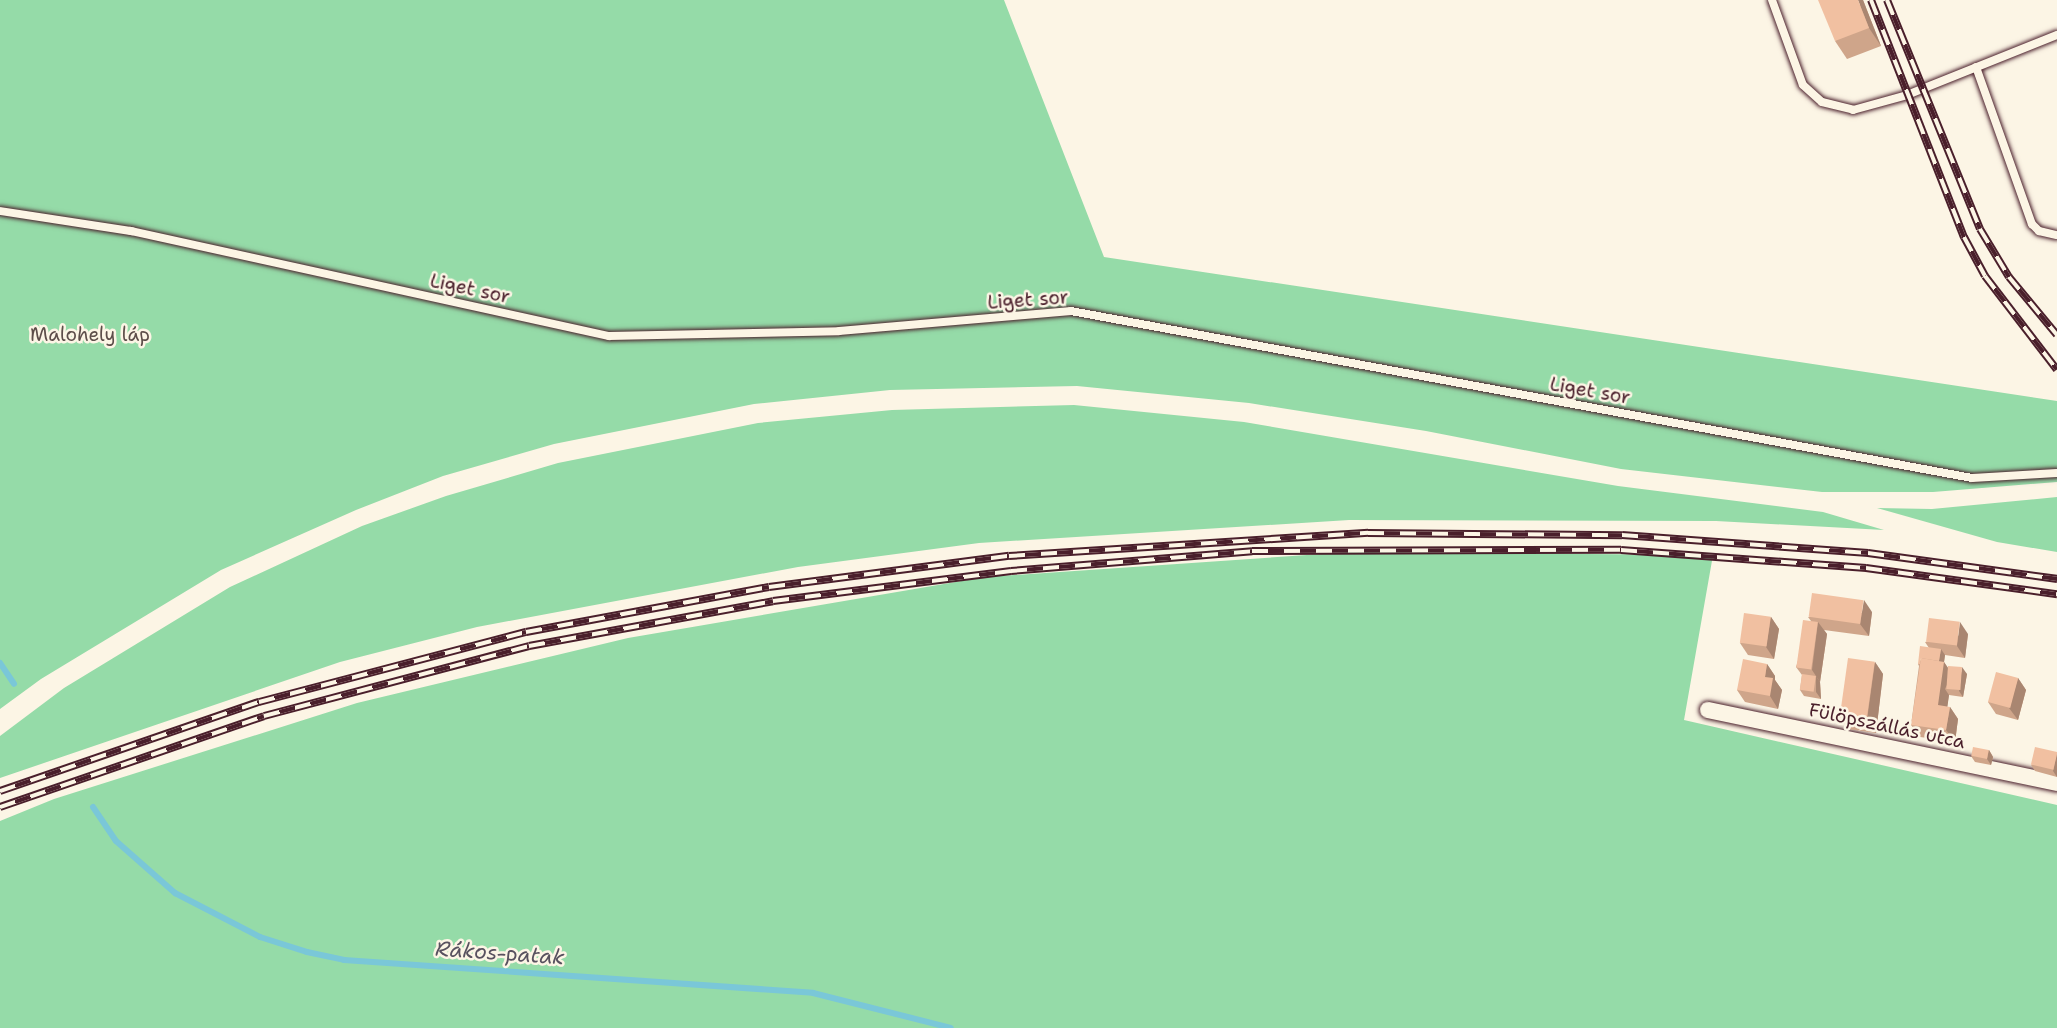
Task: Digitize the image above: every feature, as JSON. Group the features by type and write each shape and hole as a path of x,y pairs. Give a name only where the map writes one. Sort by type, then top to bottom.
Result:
{"street":[{"name":"Fülöpszállás utca","path":"1708,710 2057,783"}],"lane":[{"path":"1772,0 1803,85 1836,107 1871,108 2057,35"},
{"path":"1976,67 2032,224 2057,235"},
{"name":"Liget sor","path":"0,211 131,231 609,336 839,331 1071,311 1972,478 2057,473"}],"green space":[{"name":"Malohely láp","path":"0,0 1004,0 1104,257 2057,401 2057,482 1933,492 1822,492 1621,469 1426,431 1249,403 1077,386 890,390 754,404 554,444 443,476 356,510 221,570 41,679 0,709"},
{"path":"1074,405 1244,422 1618,486 1823,512 1884,530 1716,521 1349,520 979,543 798,567 477,627 340,662 0,778 0,736 64,688 230,587 362,526 446,496 558,463 758,423 892,410"},
{"path":"2057,497 2057,552 1997,542 1877,508 1932,509"},
{"path":"1351,552 1713,555 1684,720 2057,805 2057,1028 0,1028 0,821 54,799 357,703 628,638 985,577"}],"building":[{"path":"1818,0 1858,0 1869,28 1835,41"},
{"path":"1812,593 1863,600 1860,624 1809,617"},
{"path":"1744,613 1771,617 1767,646 1740,643"},
{"path":"1929,618 1960,622 1957,646 1926,642"},
{"path":"1803,620 1818,622 1811,670 1796,668"},
{"path":"1920,646 1941,649 1939,661 1921,658 1918,664"},
{"path":"1848,658 1875,662 1866,721 1840,717"},
{"path":"1921,658 1944,662 1938,705 1950,707 1946,730 1911,725"},
{"path":"1743,659 1767,664 1765,677 1773,678 1770,696 1737,690"},
{"path":"1948,666 1962,667 1960,690 1946,689"},
{"path":"1996,672 2018,678 2010,708 1988,702"},
{"path":"1802,674 1816,676 1814,692 1800,690"},
{"path":"1973,747 1989,750 1987,759 1971,756"},
{"path":"2035,747 2057,752 2053,770 2031,765"}],"waterway":[{"name":"Rákos-patak","path":"0,663 14,684"},
{"name":"Rákos-patak","path":"93,807 116,841 175,893 260,937 307,952 344,960 813,993 951,1028"}],"railway":[{"path":"1871,0 1964,237 1985,276 2057,370"},
{"path":"1887,0 1980,229 2009,277 2057,335"},
{"path":"0,791 259,702 526,632 769,587 1009,556 1368,533 1622,535 1868,553 2057,579"},
{"path":"0,807 264,716 529,646 773,601 1011,571 1252,551 1621,550 1866,568 2057,594"}]}
